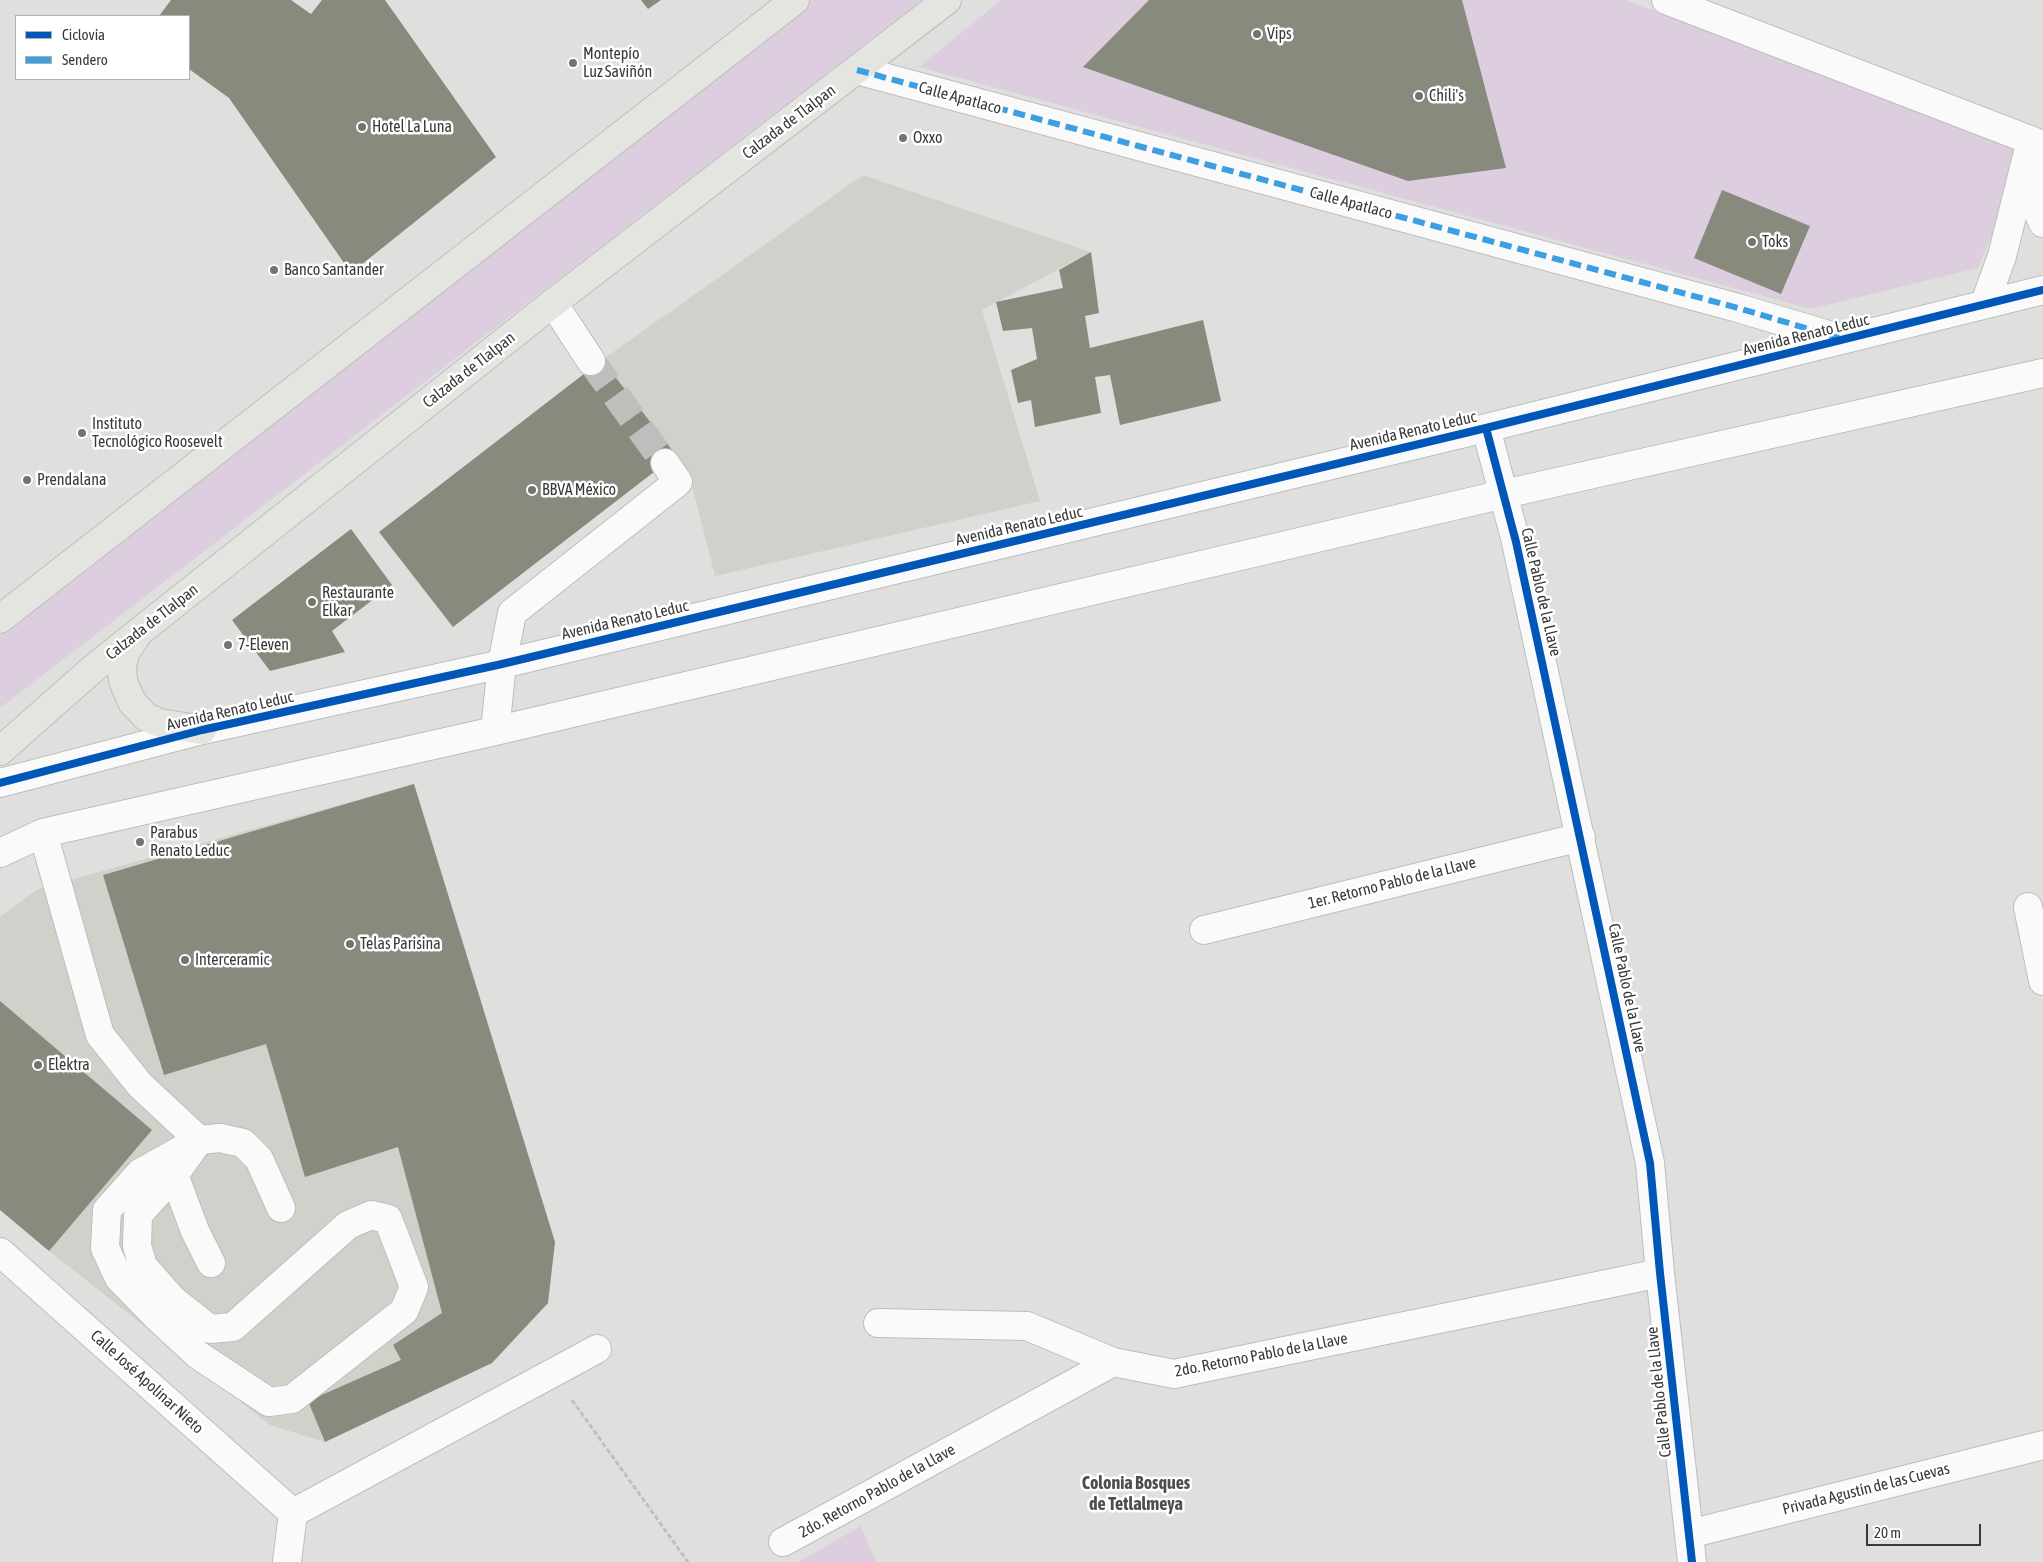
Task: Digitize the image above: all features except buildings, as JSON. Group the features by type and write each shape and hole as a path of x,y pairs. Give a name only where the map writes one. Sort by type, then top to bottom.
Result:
{"main road":[{"path":"0,619 795,0"},
{"name":"Calzada de Tlalpan","path":"0,752 95,667 553,303 947,0"},
{"path":"142,630 132,641 125,653 122,667 123,681 132,702 146,717 160,723 202,730"}],"street":[{"path":"1666,0 2037,143 2002,256 1985,303"},
{"name":"Calle Apatlaco","path":"857,70 1728,305 1843,340"},
{"path":"2043,167 2032,198 2043,223"},
{"name":"Avenida Renato Leduc","path":"0,783 202,730 502,664 1486,428 2043,290"},
{"path":"553,303 591,361"},
{"path":"0,853 43,833 495,731 1504,494 2043,373"},
{"name":"Calle Pablo de la Llave","path":"1486,428 1516,542 1650,1163 1660,1273 1692,1562"},
{"path":"495,731 502,664 512,613 678,482 665,463"},
{"path":"43,833 100,1035 140,1085 199,1140"},
{"name":"1er. Retorno Pablo de la Llave","path":"1204,930 1580,837"},
{"path":"2028,907 2043,980"},
{"path":"233,1327 210,1329 165,1308 119,1278 105,1248 107,1210 158,1179 199,1140 220,1138 242,1144 259,1159 281,1208"},
{"path":"158,1179 195,1231 211,1263"},
{"path":"165,1308 198,1355 269,1402 292,1399 404,1312 414,1287 388,1218 371,1215 348,1225 233,1327 221,1346 221,1369"},
{"name":"Calle José Apolinar Nieto","path":"0,1252 293,1513"},
{"name":"2do. Retorno Pablo de la Llave","path":"783,1542 1113,1362 1174,1374 1660,1273"},
{"path":"878,1323 1027,1326 1113,1362"},
{"path":"287,1562 293,1513 597,1349"},
{"name":"Privada Agustín de las Cuevas","path":"1689,1534 2043,1445"}],"path":[{"path":"553,1373 688,1562"}],"shaded area":[{"path":"789,0 922,0 0,708 0,634"},
{"path":"1001,0 1626,0 2026,151 1978,268 1811,309 919,67"},
{"path":"863,175 1091,252 982,310 1040,501 715,576 692,486 602,360"},
{"path":"414,784 555,1242 548,1303 492,1363 325,1442 270,1425 49,1251 0,1209 0,917 38,889"},
{"path":"861,1526 876,1562 798,1562"}],"tunnel":[{"path":"591,361 665,463"}],"marked path":[{"path":"857,70 1738,308 1839,338"}],"cycle path":[{"path":"0,783 202,730 502,664 1486,428 2043,290"},
{"path":"1486,428 1516,542 1650,1163 1660,1273 1692,1562"}],"place":[{"name":"Vips","path":"1257,34"},
{"name":"Montepío Luz Saviñón","path":"573,63"},
{"name":"Chili's","path":"1419,96"},
{"name":"Hotel La Luna","path":"362,127"},
{"name":"Oxxo","path":"903,138"},
{"name":"Toks","path":"1752,242"},
{"name":"Banco Santander","path":"274,270"},
{"name":"Instituto Tecnológico Roosevelt","path":"82,433"},
{"name":"Prendalana","path":"27,480"},
{"name":"BBVA México","path":"532,490"},
{"name":"Restaurante Elkar","path":"312,602"},
{"name":"7-Eleven","path":"228,645"},
{"name":"Parabus Renato Leduc","path":"140,842"},
{"name":"Telas Parisina","path":"350,944"},
{"name":"Interceramic","path":"185,960"},
{"name":"Elektra","path":"38,1065"}],"district":[{"name":"Colonia Bosques de Tetlalmeya","path":"1136,1494"}]}
